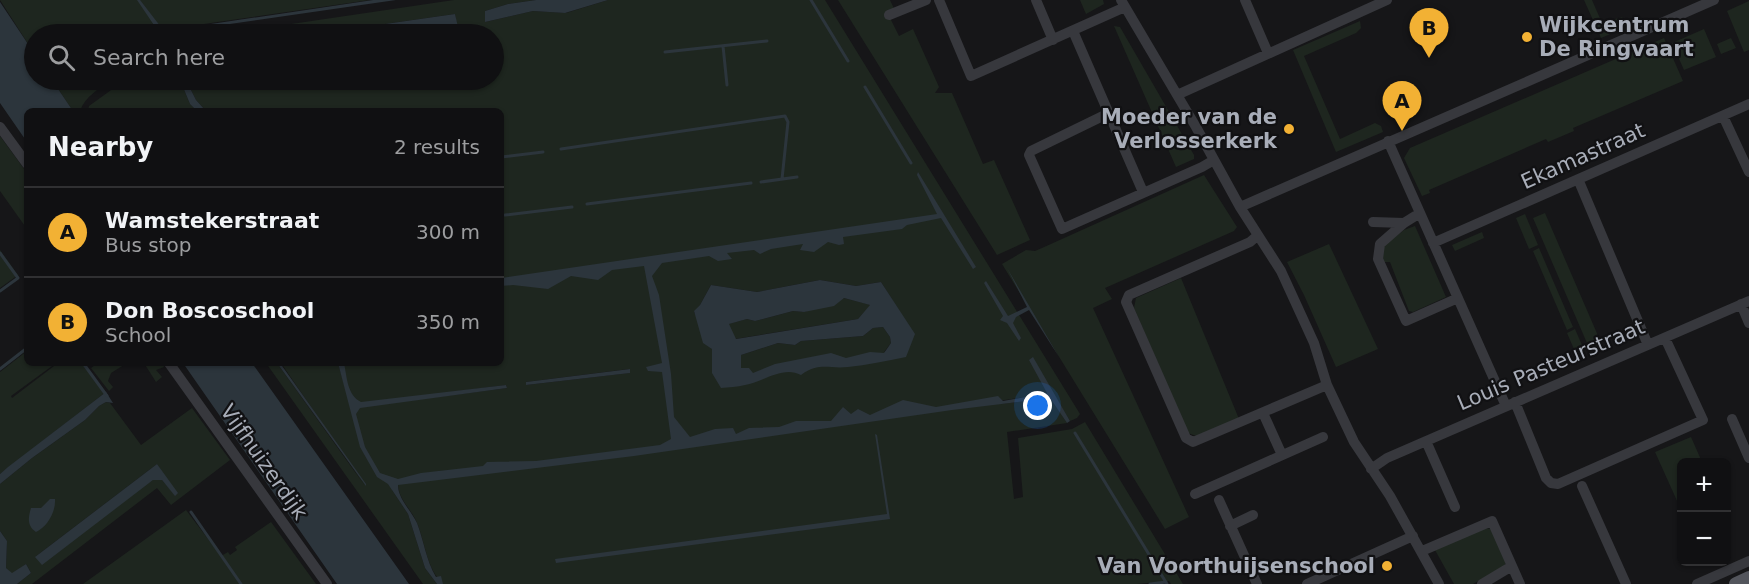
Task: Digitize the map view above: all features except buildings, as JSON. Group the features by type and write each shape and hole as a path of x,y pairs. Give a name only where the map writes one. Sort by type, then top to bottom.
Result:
{"main road":[{"path":"1736,584 1749,578"}],"street":[{"path":"889,15 926,0"},
{"path":"939,0 971,76 1073,31 1123,4 1257,236 1281,272 1314,343 1327,385 1354,442 1422,551 1439,584"},
{"path":"1036,0 1053,40"},
{"path":"1245,0 1268,53"},
{"path":"1177,94 1268,53 1367,4 1387,0"},
{"path":"1240,207 1714,0"},
{"path":"1073,31 1143,192"},
{"name":"Ekamastraat","path":"1433,243 1749,104"},
{"path":"1109,113 1031,151 1029,155 1062,229 1214,160"},
{"path":"1723,116 1749,172"},
{"path":"0,127 24,161"},
{"path":"1388,141 1458,298 1546,478 1551,483 1558,484 1702,420 1665,338"},
{"path":"1578,179 1648,345"},
{"path":"1420,213 1404,223 1380,244 1378,259 1406,321 1458,298"},
{"path":"1373,222 1404,223"},
{"path":"1257,236 1250,242 1129,295 1126,302 1186,438 1193,442 1327,385"},
{"path":"1745,302 1749,323"},
{"name":"Louis Pasteurstraat","path":"1371,469 1388,458 1426,441 1745,302"},
{"name":"Vijfhuizerdijk","path":"172,366 327,584"},
{"path":"1263,413 1282,455"},
{"path":"1732,419 1749,458"},
{"path":"1195,494 1323,437"},
{"path":"1426,441 1455,507"},
{"path":"1582,486 1626,584"},
{"path":"1219,500 1257,584"},
{"path":"1230,526 1253,515"},
{"path":"1422,551 1492,521 1520,584"},
{"path":"1307,584 1413,536"},
{"path":"1696,584 1749,561"},
{"path":"1482,584 1512,566"}],"shaded area":[{"path":"0,0 370,0 204,24 24,24 24,37"},
{"path":"137,0 140,0 159,24 153,24"},
{"path":"373,0 396,0 229,24 211,24"},
{"path":"454,0 536,0 508,4 485,11 485,22 533,11 566,13 608,0 825,0 1080,414 1070,421 1053,393 998,401 1000,404 1051,398 1067,423 1007,432 1014,499 1023,497 1018,438 1072,429 1085,422 1183,584 1171,584 1169,581 1137,584 443,584 433,570 415,518 401,495 398,485 392,490 408,514 425,568 437,584 423,584 268,366 279,366 365,486 283,366 339,366 351,408 507,388 506,385 352,405 343,366 504,366 504,108 203,108 191,90 504,90 504,24 457,24 455,14 385,24 291,24","holes":["820,280 856,286 881,282 914,334 910,341 884,352 891,343 883,327 873,328 863,336 801,341 795,345 778,343 741,355 712,359 712,349 694,312 711,285 757,292","629,369 629,373 526,385 526,382"]},
{"path":"536,0 608,0 565,13 533,11 485,22 485,11 508,4"},
{"path":"838,0 890,0 896,13 889,16 899,36 913,29 939,87 935,93 952,93 983,164 994,160 1030,240 997,255"},
{"path":"1080,0 1103,0 1104,4 1086,14"},
{"path":"1584,0 1592,0 1602,23 1622,17 1629,26 1601,38"},
{"path":"1749,1 1749,50 1744,52 1727,11"},
{"path":"0,2 24,38 24,90 59,90 71,108 24,108 24,138 0,103"},
{"path":"455,14 457,24 385,24"},
{"path":"1360,21 1361,28 1356,33 1304,56 1340,139 1375,123 1381,126 1383,132 1336,152 1293,50"},
{"path":"1114,26 1120,27 1194,155 1194,159 1176,167"},
{"path":"1704,29 1716,57 1684,70 1672,43"},
{"path":"1664,38 1683,81 1573,128 1574,131 1548,142 1546,139 1429,190 1430,193 1422,196 1404,158 1410,148"},
{"path":"1731,38 1736,48 1721,54 1717,44"},
{"path":"59,90 97,90 81,108 71,108"},
{"path":"111,90 184,90 194,108 89,108"},
{"path":"184,90 191,90 203,108 194,108"},
{"path":"0,136 24,169 24,225 0,191"},
{"path":"918,172 976,267 973,269 941,218 907,225 902,229 843,237 844,244 828,242 814,252 800,250 803,244 771,249 760,254 754,250 727,253 732,259 718,261 709,256 662,263 652,276 659,295 671,374 674,417 690,437 715,429 733,428 736,434 749,428 779,427 796,421 831,421 843,407 851,414 858,409 870,415 903,400 936,407 998,396 1003,401 1047,393 1029,360 1033,357 1070,421 1067,423 1050,398 634,456 398,485 402,500 417,523 433,571 436,577 441,576 443,584 437,584 425,568 408,514 388,484 377,477 360,447 339,366 345,366 350,390 361,402 506,385 507,388 360,408 356,414 365,447 380,473 398,479 421,473 483,466 487,462 536,461 660,445 671,439 662,372 648,371 646,367 662,363 644,266 612,270 598,280 571,276 548,289 504,286 504,278 937,214 917,175"},
{"path":"1204,175 1237,227 1234,231 1105,288 1112,299 1093,308 1189,517 1165,529 1002,264 1026,250 1035,251"},
{"path":"1545,213 1602,345 1590,350 1533,218"},
{"path":"1525,214 1538,245 1529,249 1516,218"},
{"path":"1415,226 1446,297 1413,312 1409,311 1390,262 1381,262 1384,245 1404,230"},
{"path":"1482,232 1484,238 1455,251 1452,245"},
{"path":"1329,244 1378,349 1336,367 1287,262"},
{"path":"1539,248 1573,327 1567,330 1533,251"},
{"path":"0,250 18,275 0,288"},
{"path":"1007,268 1059,357 1029,310 1016,317 1013,323 1021,338 1019,341 1007,323 1000,320 1003,316 984,283 986,281 1008,316 1027,307"},
{"path":"1181,278 1239,419 1199,437 1188,433 1134,308 1136,298"},
{"path":"820,280 856,286 881,282 915,334 906,357 848,367 819,367 801,375 794,372 780,373 752,383 721,388 712,373 712,349 703,343 694,311 711,285 757,292","holes":["844,298 870,305 858,319 736,339 729,324 747,319 755,321 793,311 804,312 834,306","883,327 891,343 884,353 870,352 846,358 831,353 775,364 753,373 749,368 741,368 741,355 778,343 795,345 801,341 863,336 873,328"]},
{"path":"844,298 871,305 858,319 735,339 728,324 747,319 755,321 793,311 804,312"},
{"path":"1575,329 1585,352 1577,356 1567,333"},
{"path":"24,353 24,366 52,366 11,396 12,398 54,366 85,366 106,392 0,474 0,372"},
{"path":"94,366 122,366 111,373 108,381 113,387 109,391 91,368"},
{"path":"146,366 164,366 156,370 162,377 156,382"},
{"path":"185,366 254,366 409,584 337,584"},
{"path":"279,366 282,366 366,486"},
{"path":"630,369 630,373 526,385 526,382"},
{"path":"106,392 113,403 106,402 99,406 85,420 0,484 0,474 8,467"},
{"path":"106,402 110,403 141,445 192,408 230,460 171,505 157,488 32,584 17,584 31,573 26,564 12,574 6,568 7,541 0,531 0,484 85,420","holes":["157,464 175,495 162,480 153,480 35,557"]},
{"path":"875,434 890,519 556,563 555,559 887,514"},
{"path":"1691,437 1700,458 1677,458 1677,501 1655,452"},
{"path":"157,464 178,493 175,496 162,480 153,480 42,565 35,557"},
{"path":"50,499 55,499 52,514 44,527 36,532 29,522 31,508 41,508"},
{"path":"186,510 221,556 228,552 230,555 237,550 235,547 271,522 316,584 83,584"},
{"path":"1485,528 1491,529 1507,562 1503,567 1473,584 1454,584 1435,550"},
{"path":"0,531 7,541 6,568 12,573 26,564 31,573 17,584 0,584"}],"waterway":[{"path":"811,0 848,61"},
{"path":"665,52 767,41"},
{"path":"723,46 727,85"},
{"path":"865,87 911,163"},
{"path":"561,149 785,116 788,122 782,179"},
{"path":"504,157 543,152"},
{"path":"761,182 797,177"},
{"path":"587,204 751,183"},
{"path":"505,215 572,207"},
{"path":"0,253 18,278 0,291"},
{"path":"0,369 24,350"},
{"path":"85,366 107,396"},
{"path":"1075,433 1167,584"},
{"path":"191,512 241,584"},
{"path":"1150,584 1166,582"}],"place":[{"name":"Wijkcentrum De Ringvaart","path":"1527,37"},
{"name":"Don Boscoschool","path":"1429,58"},
{"name":"Moeder van de Verlosserkerk","path":"1289,129"},
{"name":"Wamstekerstraat","path":"1402,131"},
{"name":"Van Voorthuijsenschool","path":"1387,566"}]}
